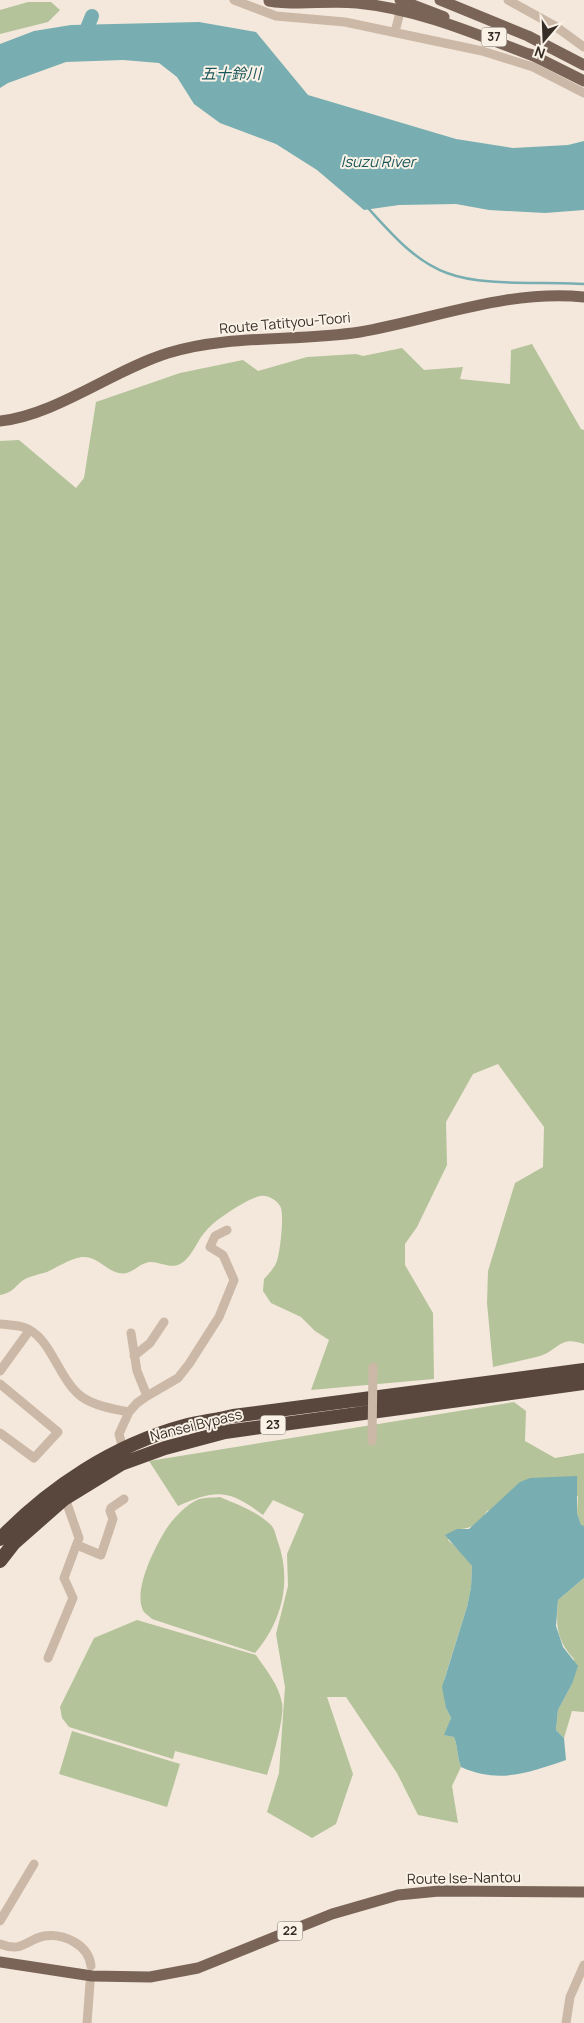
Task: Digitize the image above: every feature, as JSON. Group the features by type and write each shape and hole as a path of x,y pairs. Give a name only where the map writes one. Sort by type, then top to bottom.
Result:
{"highway":[{"name":"Nansei Bypass","path":"0,1540 48,1495 86,1469 123,1449 185,1426 234,1416 584,1370"},
{"name":"Nansei Bypass","path":"0,1561 14,1543 65,1498 121,1464 165,1448 225,1432 584,1383"}],"main road":[{"path":"268,0 287,4 327,2 356,3 382,7 447,25 536,57"},
{"name":"37","path":"400,0 470,26 584,81"},
{"name":"37","path":"440,0 528,36 584,65"},
{"path":"455,0 481,10 528,36"},
{"name":"Route Tatityou-Toori","path":"0,421 24,416 61,402 129,368 168,353 196,347 239,342 300,339 359,332 494,302 525,298 584,297"},
{"name":"Route Ise-Nantou","path":"0,1962 92,1976 150,1977 198,1968 332,1914 398,1895 440,1891 584,1892"}],"street":[{"path":"234,0 276,16 345,22 448,42 491,53 534,67 584,92"},
{"path":"508,0 555,26 584,47"},
{"path":"395,32 399,16"},
{"path":"123,1449 119,1434 129,1412 147,1396 170,1383 184,1372 219,1317 234,1280 223,1255 210,1247 216,1236 227,1230"},
{"path":"134,1356 150,1343 164,1322"},
{"path":"0,1324 24,1327 42,1339 65,1378 81,1396 102,1406 129,1412"},
{"path":"0,1371 29,1330"},
{"path":"131,1333 137,1371 147,1396"},
{"path":"372,1441 373,1367"},
{"path":"0,1384 58,1432 34,1458 0,1434"},
{"path":"48,1658 73,1598 64,1578 79,1538 65,1498"},
{"path":"77,1545 101,1555 113,1519 110,1511 111,1508 124,1500"},
{"path":"0,1921 34,1864"},
{"path":"0,1944 19,1947 40,1937 60,1937 78,1943 88,1953 92,1966"},
{"path":"568,2023 570,1997 584,1965"},
{"path":"87,2023 90,1983"}],"green space":[{"path":"28,2 51,2 60,10 48,22 0,34 0,10"},
{"path":"532,344 581,429 584,430 584,1344 564,1342 540,1356 493,1367 487,1303 488,1271 515,1183 543,1167 544,1127 498,1064 473,1074 446,1122 447,1165 417,1227 405,1244 405,1265 433,1313 434,1379 311,1390 329,1340 315,1331 301,1317 271,1303 263,1291 264,1279 277,1261 282,1227 280,1205 266,1196 260,1196 247,1201 216,1221 203,1235 188,1258 180,1264 169,1266 151,1262 143,1264 128,1273 119,1273 93,1259 82,1257 25,1279 12,1290 0,1295 0,441 19,440 76,488 84,478 96,402 180,373 243,360 258,371 307,357 356,354 363,356 402,348 424,370 463,367 460,379 510,384 511,350"},
{"path":"514,1402 526,1411 525,1441 555,1458 584,1453 584,1526 581,1526 577,1513 578,1496 487,1511 475,1525 457,1529 448,1540 472,1566 471,1587 467,1607 444,1680 446,1708 451,1718 445,1735 454,1737 461,1767 452,1786 458,1823 418,1815 397,1773 346,1697 327,1697 353,1774 336,1824 312,1838 267,1812 279,1773 285,1687 276,1634 288,1586 287,1554 304,1514 273,1500 263,1515 241,1500 222,1494 191,1500 178,1506 149,1461"},
{"path":"220,1497 266,1520 274,1531 282,1557 284,1586 278,1615 272,1628 255,1653 152,1619 144,1612 141,1603 143,1580 147,1567 169,1525 193,1502 202,1498"},
{"path":"584,1578 584,1712 572,1711 564,1738 556,1730 558,1710 572,1684 574,1659 568,1652 558,1632 558,1600"},
{"path":"137,1620 256,1655 275,1684 282,1703 280,1728 267,1775 175,1751 173,1759 69,1727 62,1718 60,1707 94,1638"},
{"path":"72,1731 180,1764 167,1807 59,1774"}],"water":[{"path":"199,22 256,32 308,95 456,139 513,148 568,145 584,141 584,210 545,213 489,210 456,204 399,205 364,210 317,170 276,144 220,123 194,104 177,77 159,63 123,60 66,62 8,83 0,88 0,44 34,31 71,25"},
{"path":"577,1476 577,1513 581,1525 584,1526 584,1578 558,1600 556,1626 563,1647 578,1666 572,1684 558,1710 556,1730 564,1738 566,1760 539,1769 501,1776 488,1775 461,1767 454,1737 444,1735 451,1718 446,1708 442,1687 467,1607 471,1587 472,1566 445,1535 457,1529 469,1529 520,1482 530,1478"}],"waterway":[{"path":"83,38 92,16"},
{"path":"368,208 414,254 435,268 447,273 496,282 584,284"}],"water label":[{"name":"五十鈴川","path":"231,74"},
{"name":"Isuzu River","path":"378,162"}]}
